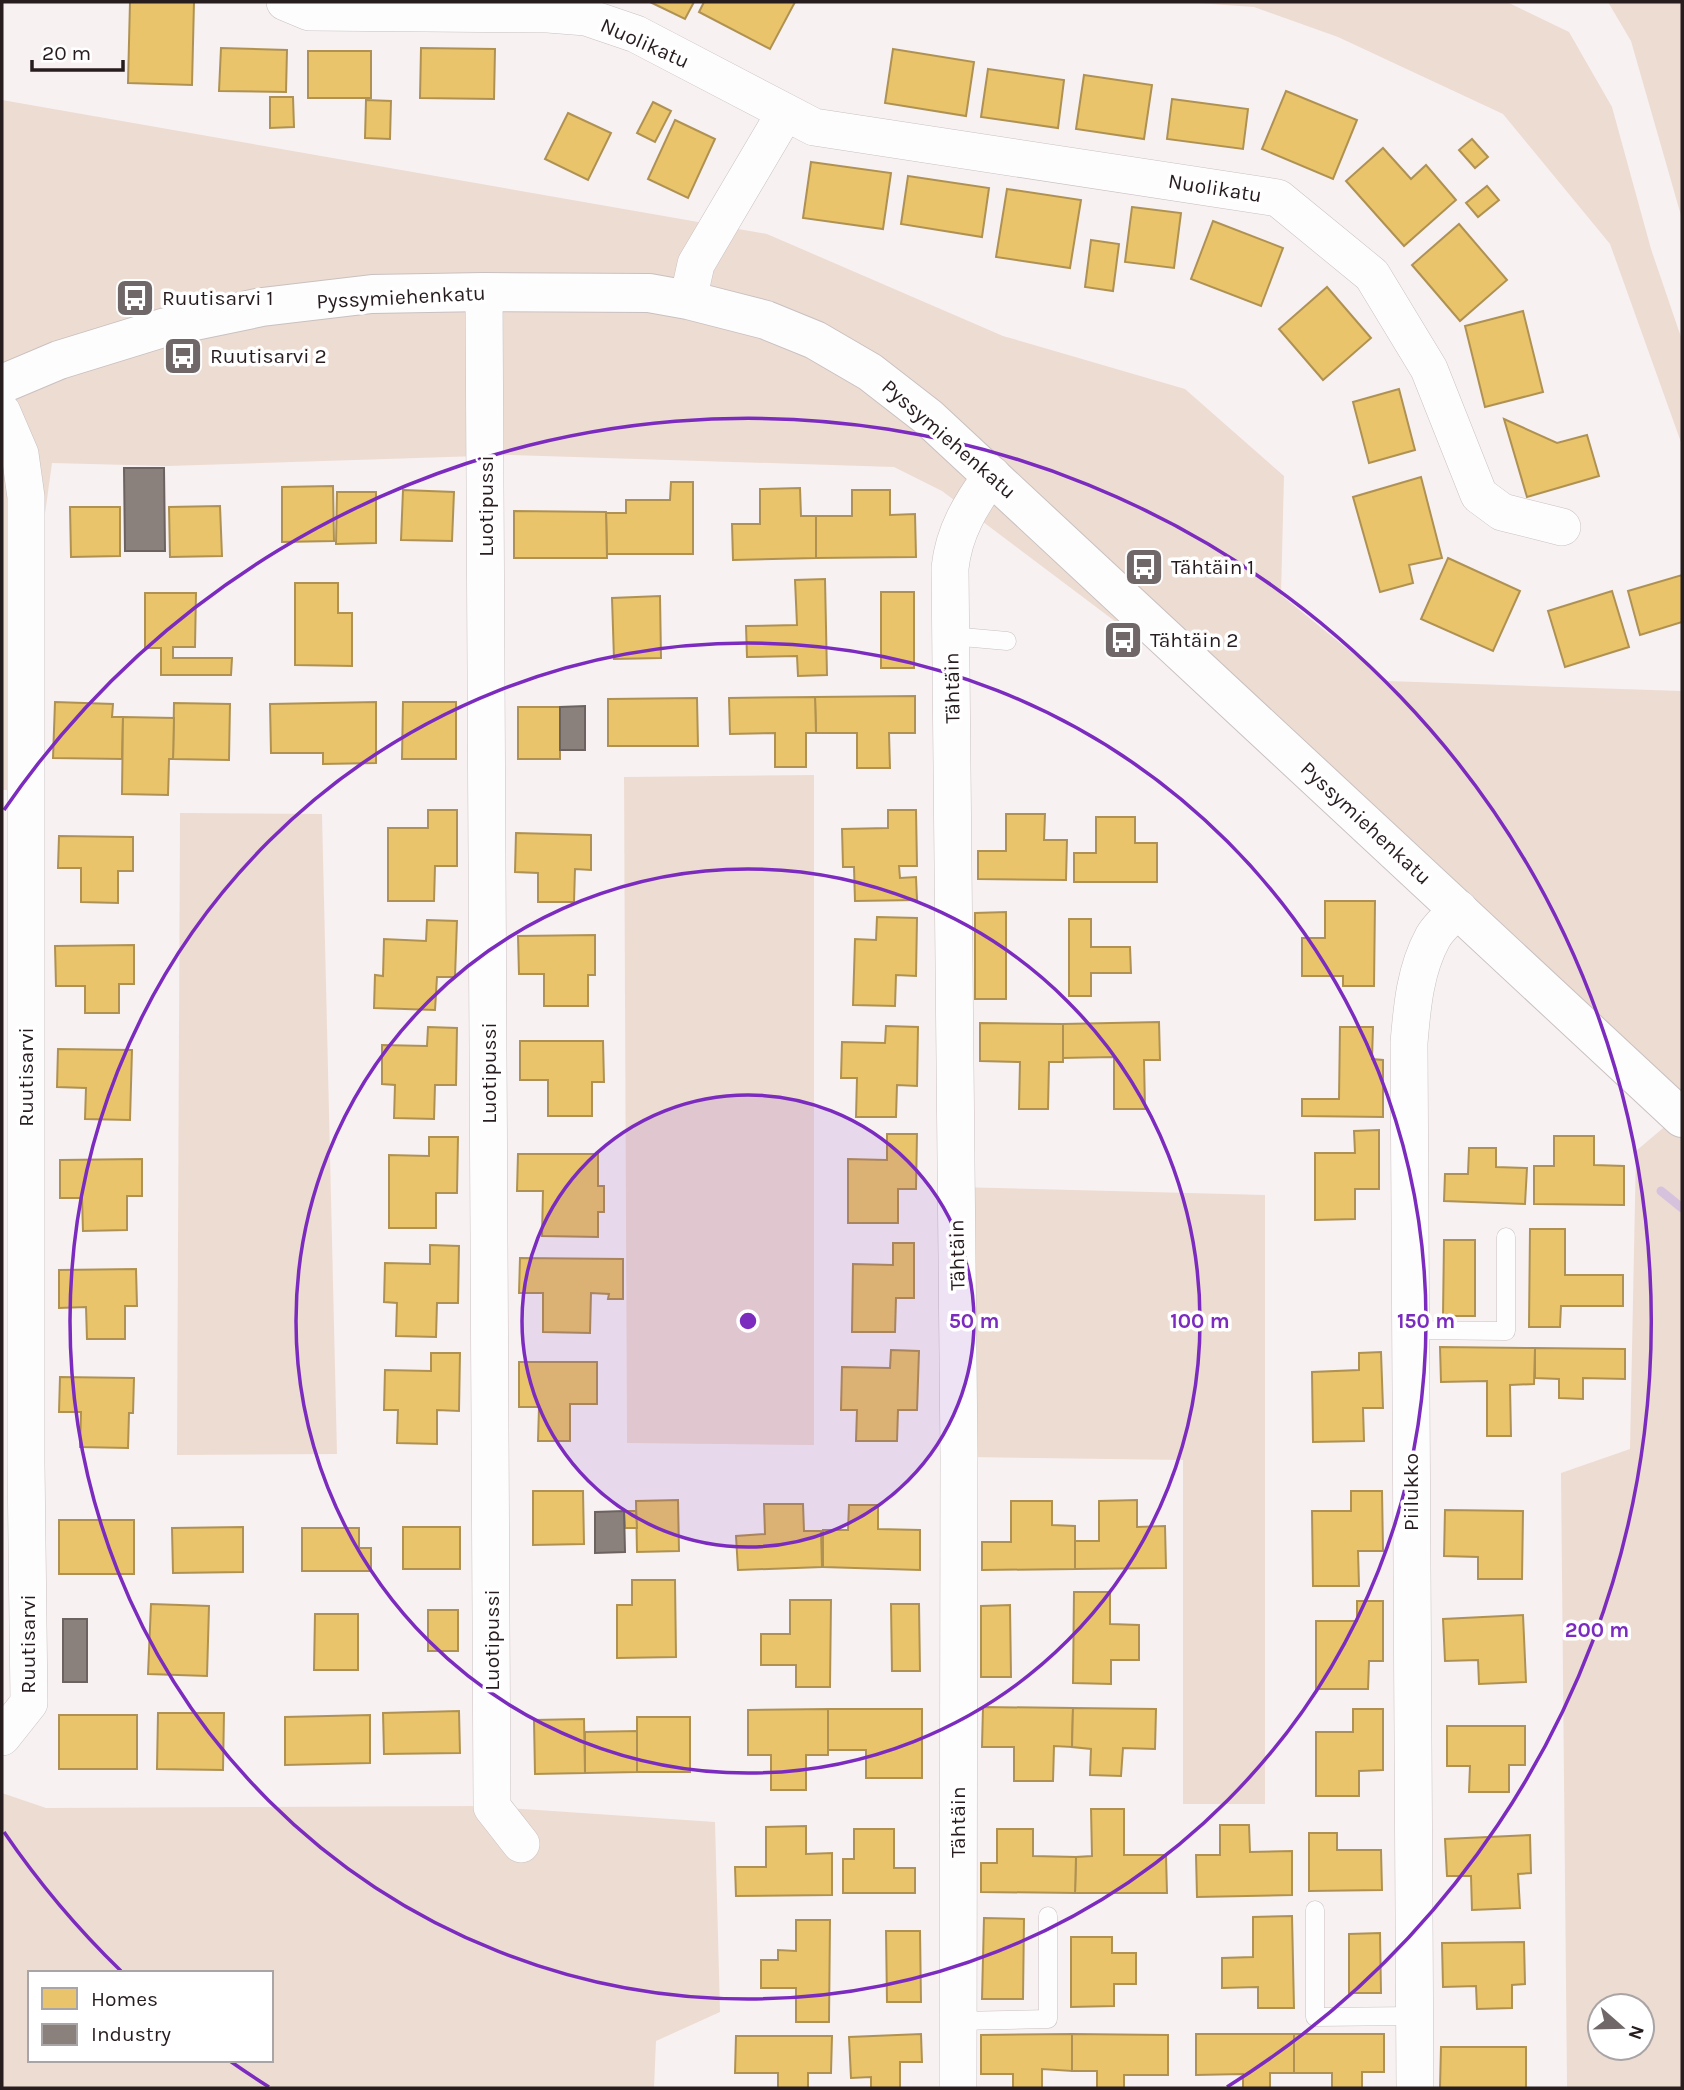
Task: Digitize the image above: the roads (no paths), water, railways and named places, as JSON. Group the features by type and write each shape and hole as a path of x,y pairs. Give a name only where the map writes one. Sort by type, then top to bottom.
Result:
{"street":[{"name":"Nuolikatu","path":"285,2 309,12 548,13 586,18 636,34 814,127 1278,198 1372,275 1429,369 1479,495 1502,512 1562,527"},
{"path":"688,300 696,264 785,113"},
{"name":"Luotipussi","path":"484,292 492,1807 521,1844"},
{"name":"Pyssymiehenkatu","path":"2,383 59,360 166,327 262,307 372,294 649,293 766,320 815,340 870,372 928,417 1682,1118"},
{"name":"Ruutisarvi","path":"2,412 20,454 26,497 26,1463 29,1703 2,1737"},
{"name":"Tähtäin","path":"958,2088 958,1444 950,568 959,527 992,475"},
{"name":"Piilukko","path":"1415,2088 1409,1043 1413,996 1421,965 1434,935 1459,909"}],"lane":[{"path":"951,636 1007,641"},
{"path":"1411,1330 1506,1331 1506,1237"},
{"path":"1315,1910 1315,2017 1415,2016"},
{"path":"958,2021 1048,2019 1048,1916"}],"waterway":[{"path":"1661,1191 1682,1208"}],"place":[{"name":"Ruutisarvi 1","path":"135,298"},
{"name":"Ruutisarvi 2","path":"183,356"},
{"name":"Tähtäin 1","path":"1144,567"},
{"name":"Tähtäin 2","path":"1123,640"}]}
